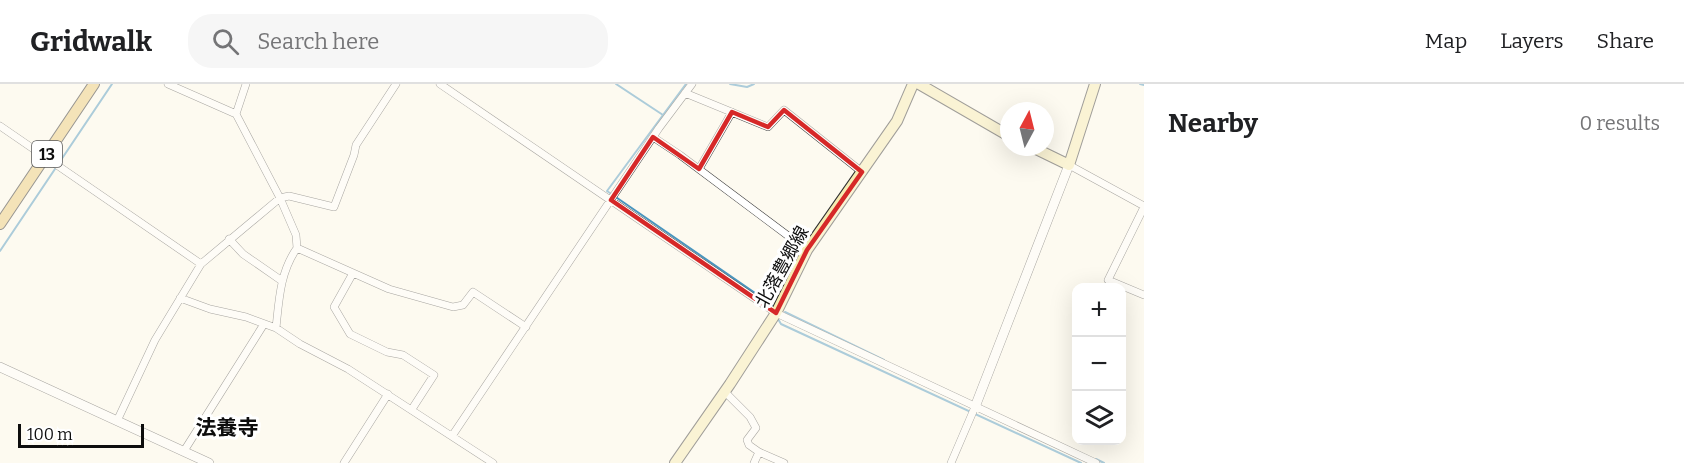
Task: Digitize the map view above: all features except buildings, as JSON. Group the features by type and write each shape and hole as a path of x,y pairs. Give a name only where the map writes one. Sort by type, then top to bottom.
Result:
{"main road":[{"name":"13","path":"0,224 94,84"},
{"name":"北落豊郷線","path":"675,463 725,392 776,312 807,250 897,121 913,84"},
{"path":"920,84 1000,130"},
{"path":"1051,156 1070,165 1095,84"}],"street":[{"path":"168,84 236,114 280,198 296,235 297,248 287,262 282,281 276,328"},
{"path":"236,114 246,84"},
{"path":"117,421 155,340 201,264 280,198 289,196 334,207 356,145 396,84"},
{"path":"440,84 776,312 1096,463"},
{"path":"452,436 653,137 692,84"},
{"path":"686,93 768,127 784,110 862,172"},
{"path":"699,169 732,112"},
{"path":"0,126 201,264"},
{"path":"653,137 807,250"},
{"path":"951,463 1070,165 1144,206 1108,280 1144,295"},
{"path":"229,239 243,254 282,281"},
{"path":"297,248 389,289 453,307 463,305 473,292 526,327"},
{"path":"353,273 334,307 350,334 387,352 403,355 434,375 412,409"},
{"path":"180,298 210,309 246,316 276,328 300,344 348,369 493,463"},
{"path":"184,451 264,324"},
{"path":"0,368 209,463"},
{"path":"725,392 750,417 756,428 747,440 749,445 784,463"},
{"path":"344,463 388,394"},
{"path":"754,463 759,452"}],"highlighted area":[{"path":"784,110 862,172 807,250 776,313 611,200 653,137 699,169 732,112 768,127"}],"waterway":[{"path":"0,251 112,84"},
{"path":"616,84 663,115 686,84"},
{"path":"730,84 747,87 754,84"},
{"path":"1140,84 1144,85"},
{"path":"663,115 607,191 771,304 773,308"},
{"path":"785,312 884,360"},
{"path":"778,319 781,324 1081,463"},
{"path":"1096,459 1104,463"}],"district":[{"name":"法養寺","path":"227,428"}]}
